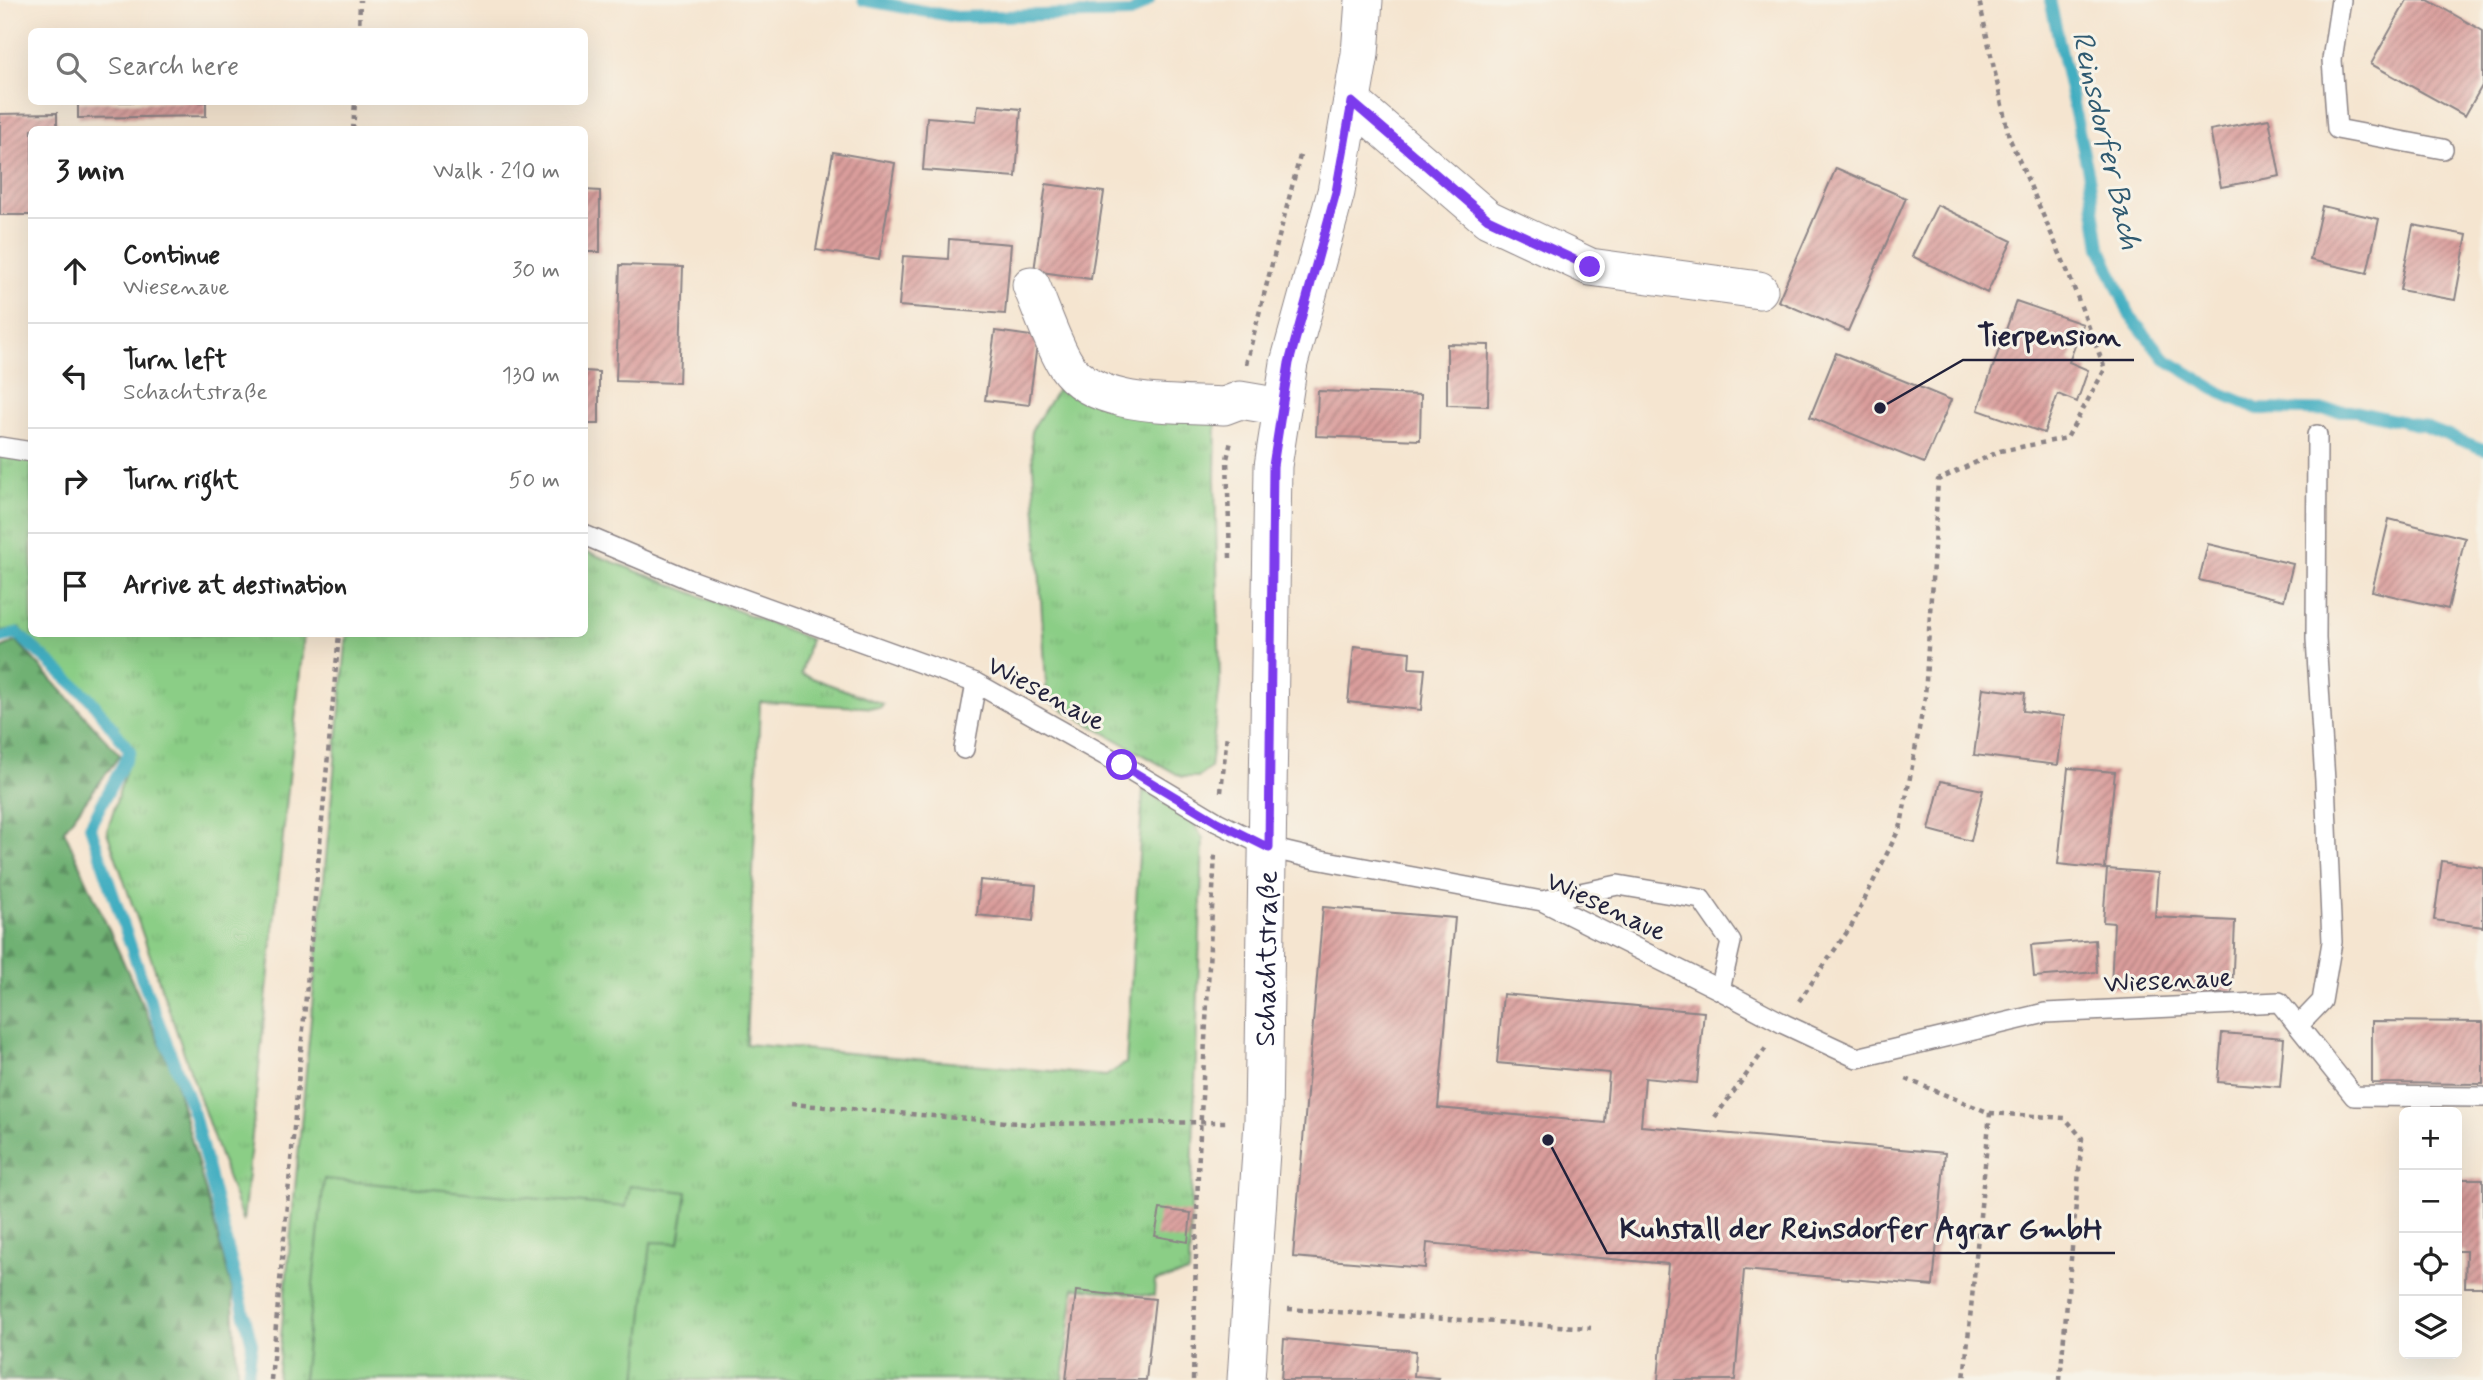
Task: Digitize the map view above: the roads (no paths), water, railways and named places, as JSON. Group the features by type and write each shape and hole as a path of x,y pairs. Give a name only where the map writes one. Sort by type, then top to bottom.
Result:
{"street":[{"name":"Schachtstraße","path":"1246,1380 1263,1121 1273,466 1289,363 1336,192 1360,54 1364,0"},
{"path":"1352,102 1488,219 1590,267 1759,289"},
{"path":"1031,285 1066,365 1085,385 1120,398 1224,406 1240,400 1282,407"}],"lane":[{"path":"2341,0 2332,60 2337,129 2444,149"},
{"path":"2298,1026 2322,1001 2332,942 2316,639 2316,435"},
{"path":"0,447 28,451"},
{"name":"Wiesenaue","path":"588,537 688,579 975,683 1122,765 1217,822 1269,848 1542,901 1784,1024 1857,1058 2045,1013 2279,1002 2354,1096 2483,1097"},
{"path":"964,749 975,683"},
{"path":"1542,901 1618,886 1701,898 1731,942 1720,990"}],"waterway":[{"name":"Reinsdorfer Bach","path":"863,0 956,17 1131,13 1149,0"},
{"name":"Reinsdorfer Bach","path":"2050,0 2089,176 2100,247 2130,316 2165,359 2221,393 2258,409 2355,411 2423,426 2483,449"},
{"path":"0,638 17,633 90,699 130,751 90,826 141,976 194,1114 252,1344 247,1380"}],"place":[{"name":"Tierpension","path":"1880,408"},
{"name":"Kuhstall der Reinsdorfer Agrar GmbH","path":"1548,1140"}]}
